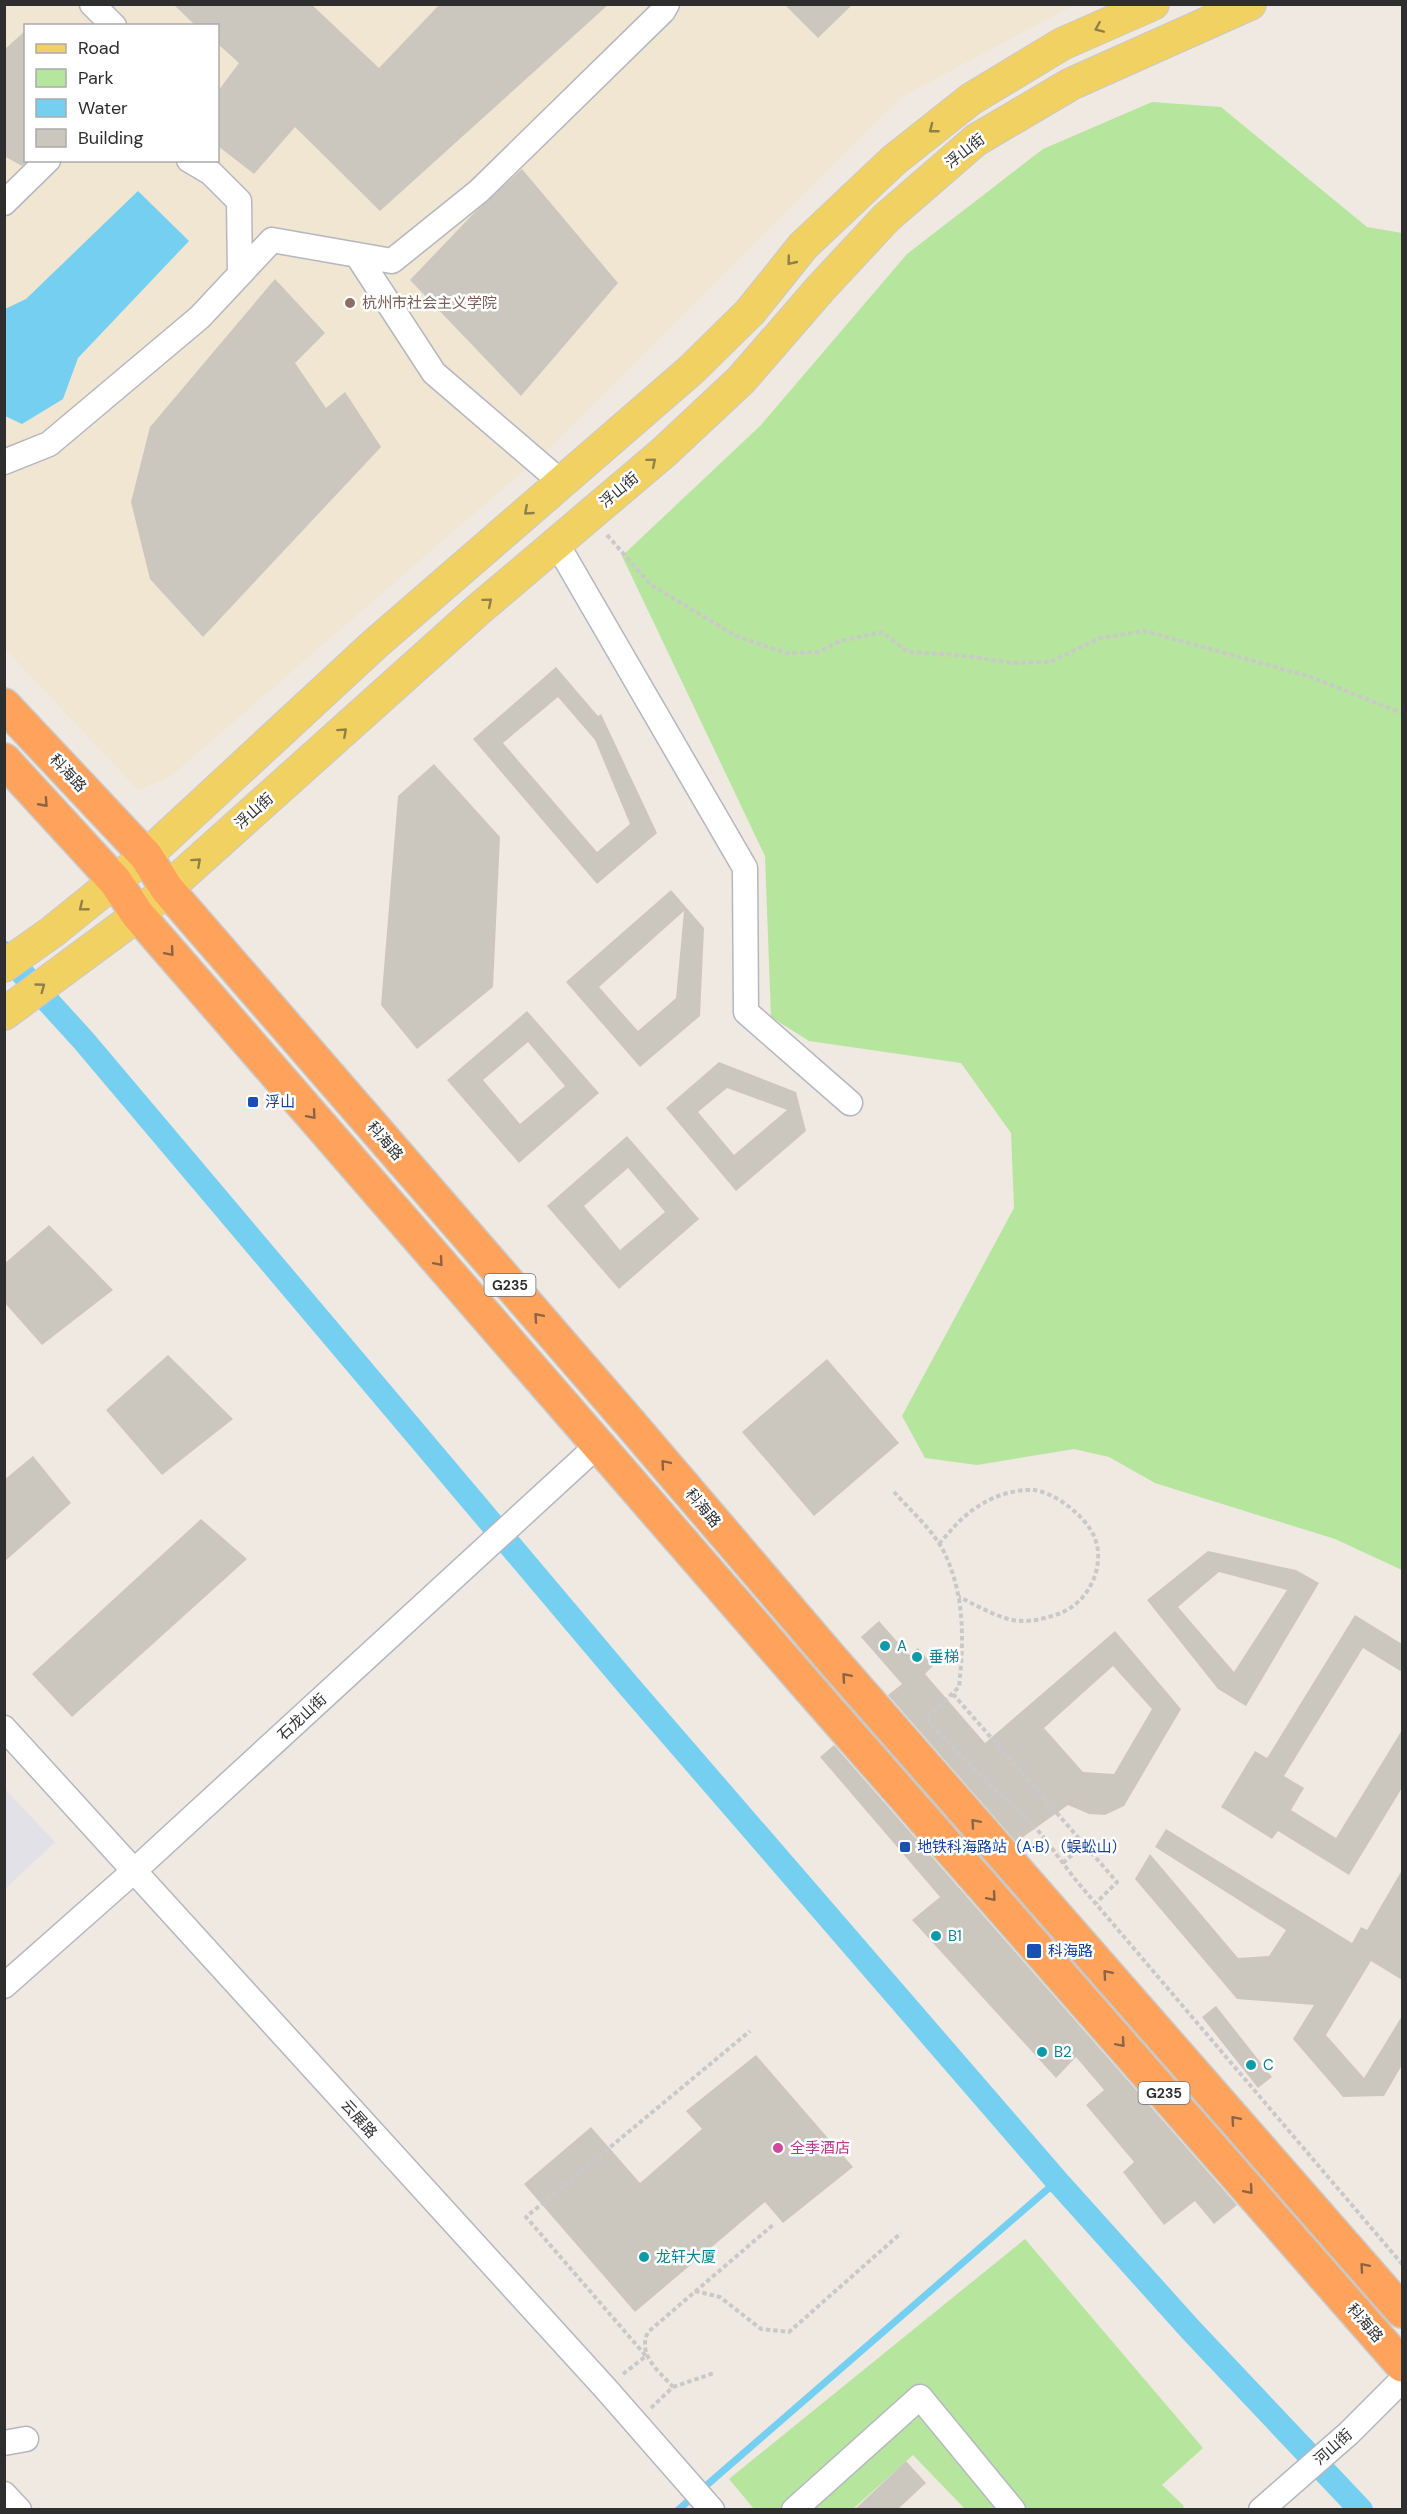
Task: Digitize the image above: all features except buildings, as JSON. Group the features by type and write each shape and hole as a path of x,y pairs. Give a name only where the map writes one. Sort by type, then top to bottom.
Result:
{"highway":[{"name":"科海路","path":"4,705 146,856 167,890 630,1423 844,1674 1402,2311"},
{"name":"科海路","path":"4,760 115,881 138,915 1402,2365"}],"main road":[{"path":"4,966 52,932 146,856 375,644 691,370 750,312 803,246 894,160 970,99 1062,44 1153,4"},
{"name":"浮山街","path":"4,1014 138,915 479,609 663,453 741,380 820,289 886,218 976,140 1071,84 1250,4"}],"street":[{"path":"92,4 112,24"},
{"path":"5,461 48,444 200,317 272,240 392,261 479,191 663,11 667,4"},
{"path":"4,203 46,162"},
{"path":"192,162 211,173 239,201 240,274"},
{"path":"357,255 434,373 561,482"},
{"path":"556,544 745,868 746,1012 850,1103"},
{"name":"石龙山街","path":"4,1986 134,1871 598,1445"},
{"name":"云展路","path":"4,1728 710,2507"},
{"name":"河山街","path":"1266,2505 1350,2433 1402,2380"},
{"path":"794,2510 920,2397 1013,2510"},
{"path":"4,2494 19,2510"}],"path":[{"path":"590,516 651,585 736,636 786,653 819,652 840,641 882,632 908,652 958,655 1012,663 1050,662 1100,638 1145,631 1308,676 1402,713"},
{"path":"939,1544 960,1520 982,1503 1012,1492 1035,1490 1060,1501 1083,1518 1094,1537 1097,1559 1094,1580 1083,1598 1065,1612 1026,1621 1005,1618 959,1597"},
{"path":"894,1492 939,1544 955,1580 959,1597 964,1640 959,1687 926,1719 991,1787 1009,1801 1042,1835 1096,1903 1402,2264"},
{"path":"952,1694 1117,1882 1096,1903"},
{"path":"1063,1863 1084,1844"},
{"path":"673,2387 526,2217 750,2031"},
{"path":"645,2356 644,2341 648,2332 774,2224"},
{"path":"695,2291 720,2297 761,2329 789,2332 901,2233"},
{"path":"638,2362 645,2356"},
{"path":"634,2422 673,2387 714,2373"}],"shaded area":[{"name":"杭州市社会主义学院","path":"5,5 1074,5 903,96 552,446 170,777 138,790 5,649"},
{"path":"5,1789 55,1842 5,1889"}],"green space":[{"path":"1152,102 1221,107 1367,227 1402,233 1402,1570 1335,1539 1155,1483 1109,1457 1074,1449 977,1465 925,1458 902,1416 1014,1208 1011,1133 961,1063 809,1041 771,1017 765,856 622,556 761,425 907,254 1043,149"},
{"path":"1025,2239 1203,2448 1162,2485 1183,2505 1184,2509 965,2509 913,2455 853,2509 754,2509 729,2479"}],"water":[{"path":"138,191 189,241 78,358 63,399 22,424 5,416 5,309 26,299"}],"waterway":[{"path":"4,953 84,1041 628,1685 1057,2181 1190,2329 1361,2510"},
{"path":"678,2510 1057,2181"}],"place":[{"name":"杭州市社会主义学院","path":"350,303"},
{"name":"浮山","path":"253,1102"},
{"name":"A","path":"885,1646"},
{"name":"垂梯","path":"917,1657"},
{"name":"地铁科海路站（A·B）（蜈蚣山）","path":"905,1847"},
{"name":"B1","path":"936,1936"},
{"name":"科海路","path":"1034,1951"},
{"name":"B2","path":"1042,2052"},
{"name":"C","path":"1251,2065"},
{"name":"全季酒店","path":"778,2148"},
{"name":"龙轩大厦","path":"644,2257"}]}
